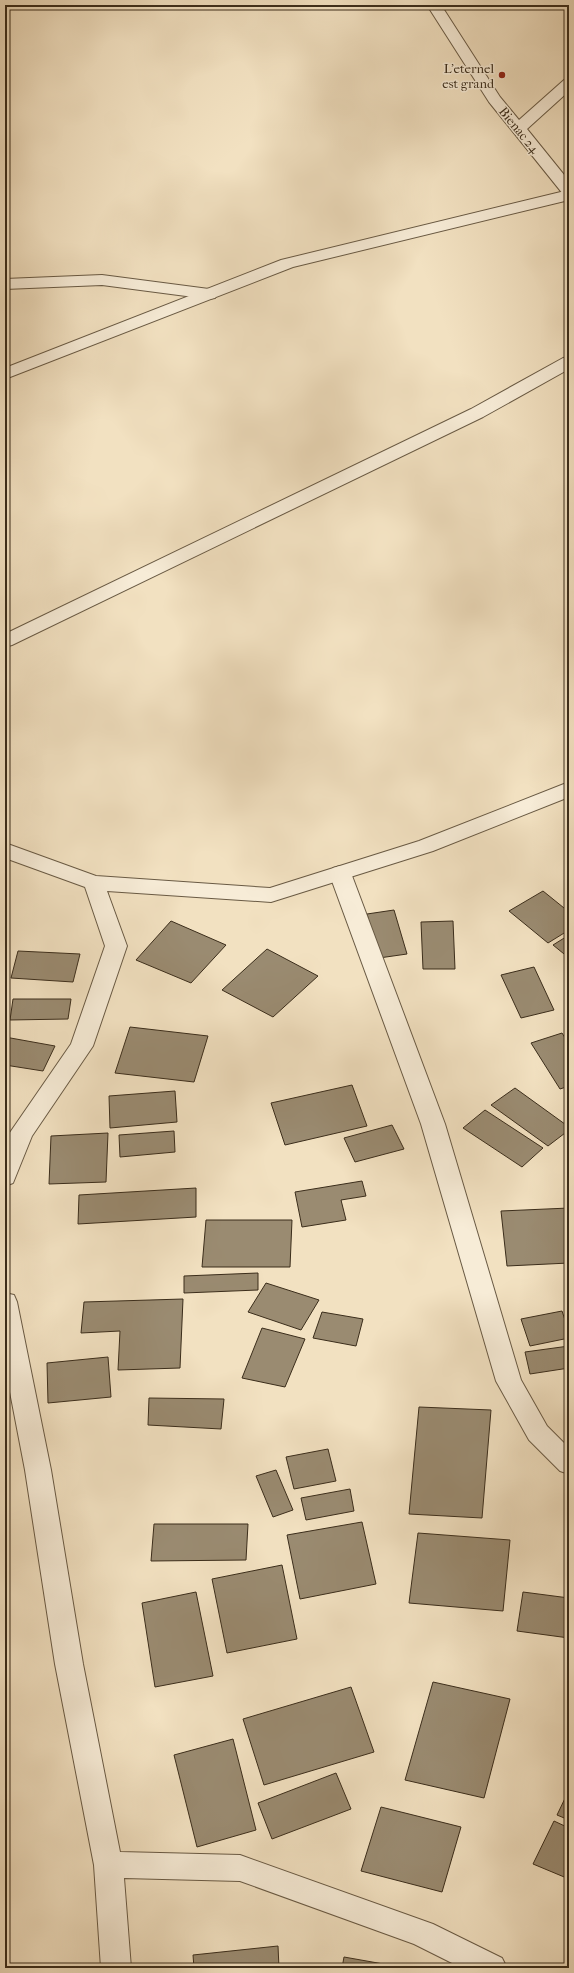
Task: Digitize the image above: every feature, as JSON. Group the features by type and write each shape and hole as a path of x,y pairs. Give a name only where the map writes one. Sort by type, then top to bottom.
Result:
{"street":[{"name":"Bienac 24","path":"434,5 494,99 569,192"},
{"path":"518,129 569,83"},
{"path":"5,374 287,263 569,195"},
{"path":"5,284 102,280 209,294"},
{"path":"5,640 477,413 569,362"},
{"path":"5,850 94,883 271,895 426,846 569,789"},
{"path":"340,873 433,1124 509,1380 538,1433 569,1464"},
{"path":"5,1176 21,1134 82,1046 116,946 94,883"},
{"path":"5,1302 38,1470 69,1664 108,1865 116,1968"},
{"path":"108,1865 240,1868 423,1934 492,1968"}],"building":[{"path":"543,891 569,912 569,930 548,943 509,911"},
{"path":"394,910 407,954 379,958 367,914"},
{"path":"171,921 226,945 191,983 136,960"},
{"path":"453,921 455,969 423,969 421,922"},
{"path":"569,935 569,958 553,945"},
{"path":"267,949 318,976 273,1017 222,990"},
{"path":"18,951 80,954 73,982 11,978"},
{"path":"534,967 554,1010 521,1018 501,975"},
{"path":"5,971 8,971 7,1013 5,1013"},
{"path":"13,999 71,999 68,1019 10,1020"},
{"path":"130,1027 208,1036 194,1082 115,1073"},
{"path":"562,1033 569,1044 569,1086 560,1089 531,1043"},
{"path":"5,1037 55,1046 43,1071 5,1065"},
{"path":"352,1085 367,1126 285,1145 271,1103"},
{"path":"515,1088 569,1127 569,1130 548,1146 491,1105"},
{"path":"175,1091 177,1122 110,1128 109,1096"},
{"path":"485,1110 543,1148 522,1167 463,1128"},
{"path":"392,1125 404,1149 355,1162 344,1138"},
{"path":"174,1131 175,1152 120,1157 119,1135"},
{"path":"108,1133 106,1182 49,1184 51,1136"},
{"path":"362,1181 366,1196 341,1200 346,1220 302,1227 295,1192"},
{"path":"196,1188 196,1217 78,1224 79,1195"},
{"path":"569,1208 569,1263 507,1266 501,1211"},
{"path":"206,1220 292,1220 290,1267 202,1267"},
{"path":"258,1273 258,1290 184,1293 184,1276"},
{"path":"266,1283 319,1300 301,1330 248,1312"},
{"path":"183,1299 180,1368 118,1370 120,1331 81,1333 84,1302"},
{"path":"562,1311 569,1332 569,1338 530,1346 521,1319"},
{"path":"322,1312 363,1319 356,1346 313,1338"},
{"path":"262,1328 305,1339 285,1387 242,1378"},
{"path":"569,1346 569,1368 530,1374 525,1352"},
{"path":"108,1357 111,1397 48,1403 47,1363"},
{"path":"149,1398 224,1399 221,1429 148,1425"},
{"path":"419,1407 491,1410 482,1518 409,1514"},
{"path":"328,1449 336,1481 294,1489 286,1457"},
{"path":"276,1470 293,1510 273,1517 256,1476"},
{"path":"350,1489 354,1511 306,1520 301,1498"},
{"path":"362,1522 376,1584 300,1599 287,1535"},
{"path":"154,1524 248,1524 246,1560 151,1561"},
{"path":"418,1533 510,1540 503,1611 409,1603"},
{"path":"282,1565 297,1639 227,1653 212,1579"},
{"path":"196,1592 213,1676 155,1687 142,1603"},
{"path":"523,1592 569,1598 569,1638 517,1631"},
{"path":"433,1682 510,1699 484,1798 405,1780"},
{"path":"351,1687 374,1752 264,1785 243,1719"},
{"path":"233,1739 256,1830 197,1847 174,1755"},
{"path":"336,1773 351,1809 272,1839 258,1803"},
{"path":"569,1790 569,1820 557,1815"},
{"path":"381,1807 461,1827 442,1892 361,1871"},
{"path":"554,1821 569,1828 569,1879 533,1864"},
{"path":"278,1946 279,1968 194,1968 193,1955"},
{"path":"344,1957 406,1968 342,1968"}],"place":[{"name":"L'eternel est grand","path":"502,75"}]}
